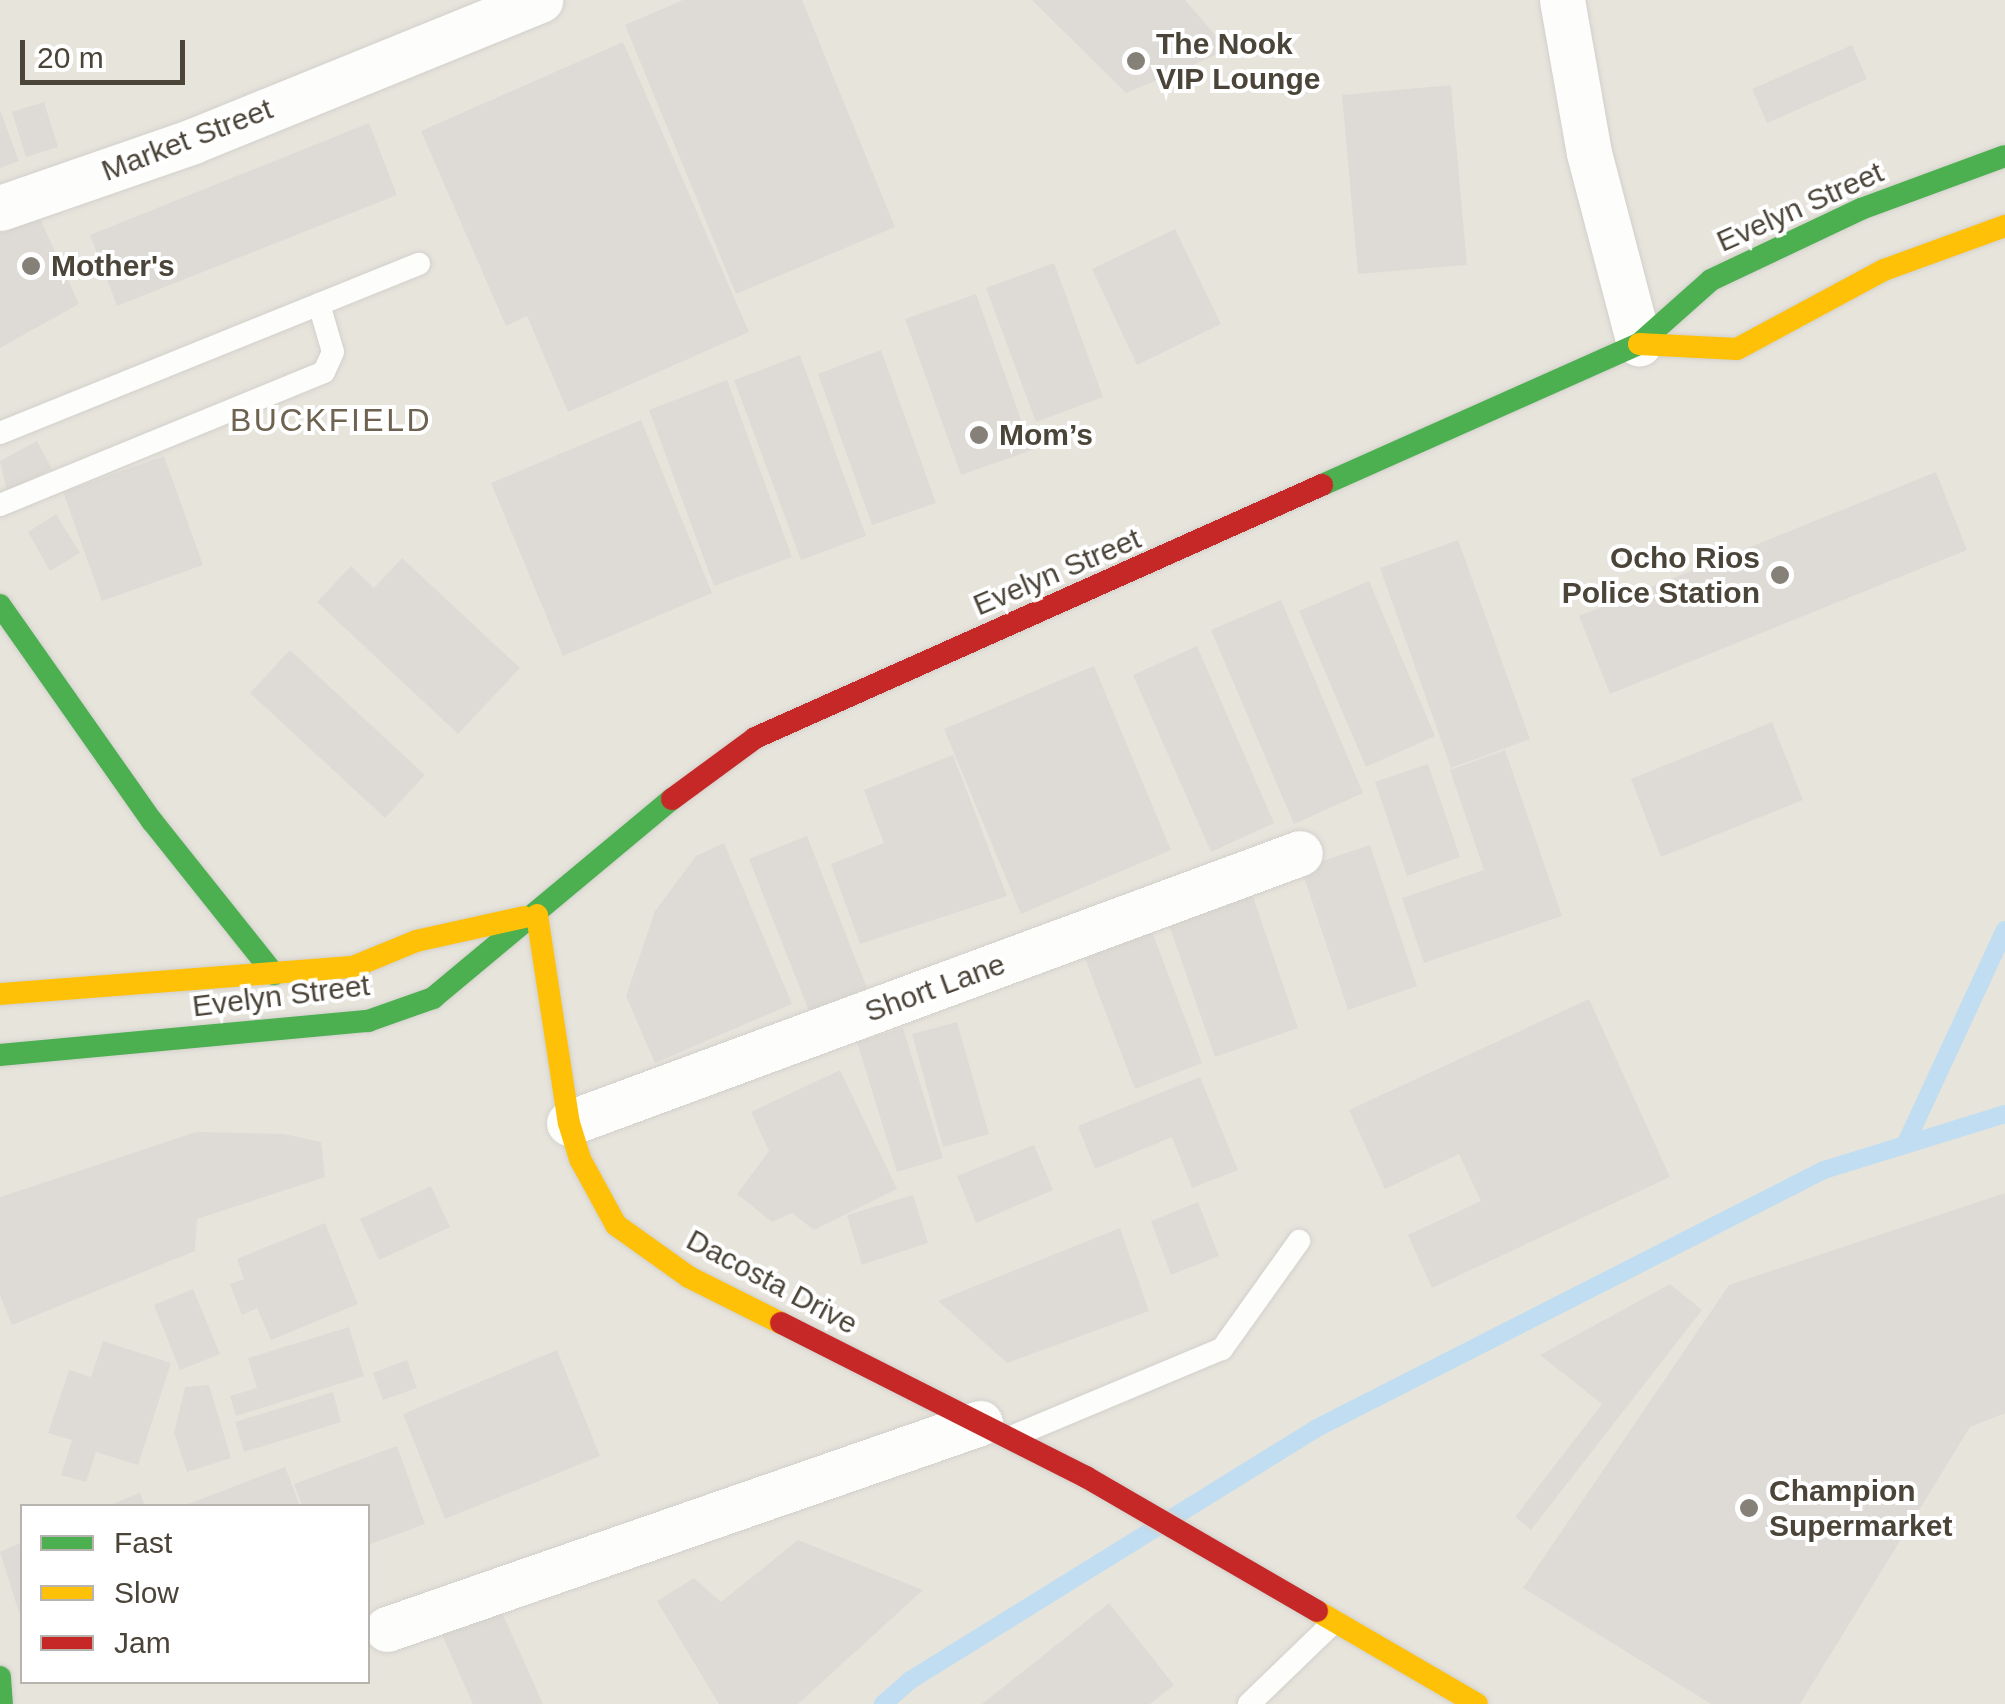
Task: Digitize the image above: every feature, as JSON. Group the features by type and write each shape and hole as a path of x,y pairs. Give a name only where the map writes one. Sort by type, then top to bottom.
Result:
{"street":[{"name":"Market Street","path":"0,208 193,140 540,0"},
{"path":"1562,0 1588,153 1639,344"},
{"name":"Evelyn Street","path":"0,1055 368,1021 433,998 537,914 635,826 755,738 1639,344 1711,280 1861,209 2005,156"},
{"name":"Evelyn Street","path":"1639,344 1737,349 1884,270 2005,226"},
{"path":"0,605 152,821 274,974"},
{"name":"Short Lane","path":"569,1123 1300,853"},
{"name":"Evelyn Street","path":"0,994 353,967 416,940 537,914"},
{"name":"Dacosta Drive","path":"537,914 569,1123 580,1159 616,1225 689,1278 1086,1476 1332,1623"},
{"path":"387,1629 994,1431"},
{"path":"1332,1623 1477,1704"},
{"path":"0,1677 2,1704"}],"lane":[{"path":"0,432 419,264"},
{"path":"0,505 324,372 333,352 320,304"},
{"path":"994,1431 1222,1349 1299,1241"},
{"path":"1250,1704 1332,1623"}],"shaded area":[{"path":"0,0 2005,0 2005,1704 0,1704"}],"building":[{"path":"683,0 802,0 895,227 736,294 625,25"},
{"path":"1032,0 1185,0 1228,50 1126,93"},
{"path":"623,42 749,332 568,412 527,316 506,326 421,131"},
{"path":"1852,45 1867,79 1767,123 1752,89"},
{"path":"1451,85 1467,265 1358,274 1342,95"},
{"path":"44,102 58,147 26,157 12,112"},
{"path":"0,110 19,161 0,168"},
{"path":"369,123 397,195 117,306 90,235"},
{"name":"Mother's","path":"37,212 79,304 0,348 0,229"},
{"path":"1175,229 1221,324 1137,365 1092,269"},
{"path":"1054,263 1103,397 1036,422 986,288"},
{"path":"976,294 1032,450 961,475 905,319"},
{"path":"881,350 936,503 872,525 818,374"},
{"path":"800,355 866,536 801,560 734,380"},
{"path":"727,380 792,557 714,586 649,410"},
{"path":"641,420 712,593 563,656 491,483"},
{"path":"37,441 52,469 7,492 0,461"},
{"path":"164,456 203,565 102,601 63,492"},
{"path":"1936,472 1967,550 1610,694 1579,616"},
{"path":"56,514 80,553 50,571 28,532"},
{"path":"1458,540 1530,739 1451,768 1380,568"},
{"path":"402,558 520,668 458,734 317,602 351,566 374,588"},
{"path":"1369,581 1435,736 1366,767 1299,611"},
{"path":"1281,600 1363,793 1294,824 1211,630"},
{"path":"1197,646 1274,823 1211,852 1133,675"},
{"path":"290,650 425,775 385,818 250,693"},
{"path":"1094,666 1171,850 1021,914 944,729"},
{"path":"1772,722 1803,800 1661,857 1631,779"},
{"path":"1505,750 1562,916 1424,963 1402,898 1484,870 1450,770"},
{"path":"953,755 1007,896 860,944 831,864 884,843 864,790"},
{"path":"1428,764 1460,857 1407,876 1375,782"},
{"path":"807,836 867,988 809,1011 749,859"},
{"path":"724,843 792,1004 655,1063 626,996 655,911 696,856"},
{"path":"1370,845 1417,986 1348,1010 1301,868"},
{"path":"1252,894 1298,1028 1215,1057 1168,922"},
{"path":"1151,929 1202,1063 1135,1089 1084,956"},
{"path":"1589,999 1670,1177 1432,1288 1408,1235 1481,1201 1459,1154 1385,1189 1349,1110"},
{"path":"957,1022 989,1134 943,1147 912,1034"},
{"path":"903,1028 943,1158 897,1172 857,1042"},
{"path":"840,1070 897,1189 814,1230 792,1213 772,1222 737,1194 769,1151 751,1112"},
{"path":"1200,1077 1238,1170 1192,1188 1172,1137 1095,1169 1078,1126"},
{"path":"196,1132 284,1134 321,1142 325,1177 197,1219 195,1251 12,1325 0,1295 0,1197"},
{"path":"1034,1145 1053,1190 976,1223 957,1176"},
{"path":"431,1186 450,1227 379,1260 360,1219"},
{"name":"Champion Supermarket","path":"2005,1193 2005,1413 1970,1427 1800,1704 1711,1704 1523,1588 1729,1285"},
{"path":"913,1195 928,1243 862,1265 847,1215"},
{"path":"1198,1202 1219,1256 1171,1275 1151,1221"},
{"path":"325,1223 358,1304 271,1340 257,1308 242,1315 230,1284 244,1279 237,1259"},
{"path":"1120,1228 1149,1311 1007,1363 938,1301"},
{"path":"1670,1284 1702,1310 1531,1530 1515,1517 1602,1404 1540,1355"},
{"path":"193,1289 220,1354 180,1370 154,1305"},
{"path":"349,1327 364,1376 236,1416 230,1396 257,1388 248,1358"},
{"path":"103,1341 171,1363 138,1465 96,1452 86,1482 61,1475 72,1440 48,1433 69,1370 91,1377"},
{"path":"557,1350 600,1456 445,1519 403,1414"},
{"path":"407,1360 417,1388 383,1400 373,1373"},
{"path":"209,1385 231,1458 187,1472 174,1433 185,1387"},
{"path":"333,1392 341,1422 244,1452 235,1422"},
{"path":"397,1446 425,1524 370,1544 370,1504 301,1504 294,1484"},
{"path":"285,1467 299,1504 188,1504"},
{"path":"140,1493 144,1504 112,1504"},
{"path":"798,1540 923,1590 798,1704 719,1704 657,1601 694,1578 721,1602"},
{"path":"20,1543 20,1616 0,1552"},
{"path":"1109,1603 1174,1685 1150,1704 982,1704"},
{"path":"500,1608 543,1704 473,1704 442,1635"}],"waterway":[{"path":"1905,1145 2005,930"},
{"path":"883,1704 909,1681 1315,1429 1824,1170 2005,1114"}],"traffic: fast":[{"path":"1322,485 1639,344 1711,280 1861,209 2005,156"},
{"path":"0,605 152,821 274,974"},
{"path":"0,1055 368,1021 433,998 672,799"},
{"path":"0,1677 2,1704"}],"traffic: slow":[{"path":"1639,344 1737,349 1884,270 2005,226"},
{"path":"537,915 569,1123 580,1159 616,1225 689,1277 781,1323"},
{"path":"0,994 353,967 416,941 524,917"},
{"path":"1317,1611 1477,1704"}],"traffic: jam":[{"path":"672,799 755,738 1322,485"},
{"path":"781,1323 1086,1477 1317,1611"}],"place":[{"name":"The Nook VIP Lounge","path":"1136,61"},
{"name":"Mother's","path":"31,266"},
{"name":"Mom’s","path":"979,435"},
{"name":"Ocho Rios Police Station","path":"1780,575"},
{"name":"Champion Supermarket","path":"1749,1508"}],"district":[{"name":"BUCKFIELD","path":"331,420"}]}
